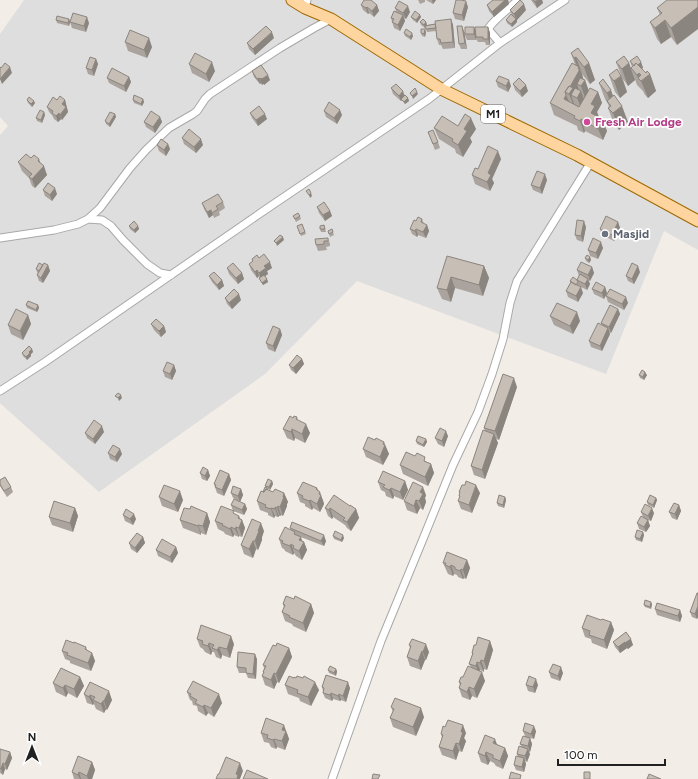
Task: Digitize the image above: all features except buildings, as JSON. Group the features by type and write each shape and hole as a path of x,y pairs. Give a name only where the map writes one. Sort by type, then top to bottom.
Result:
{"main road":[{"name":"M1","path":"292,0 306,4 442,89 591,162 698,221"}],"street":[{"path":"500,44 488,29 499,16 518,0"},
{"path":"0,391 429,99 500,44 566,0"},
{"path":"0,238 54,230 78,224 88,219 100,208 130,168 146,150 169,128 198,110 210,94 309,30 331,20"},
{"path":"332,779 381,640 453,465 478,412 503,339 510,303 517,281 591,162"},
{"path":"88,219 102,220 111,226 123,240 154,270 171,275"}],"shaded area":[{"path":"24,0 698,0 698,250 664,231 606,374 357,281 265,374 99,492 0,404 0,135 8,126 0,117 0,34"}],"place":[{"name":"Fresh Air Lodge","path":"587,122"},
{"name":"Masjid","path":"605,234"}]}
